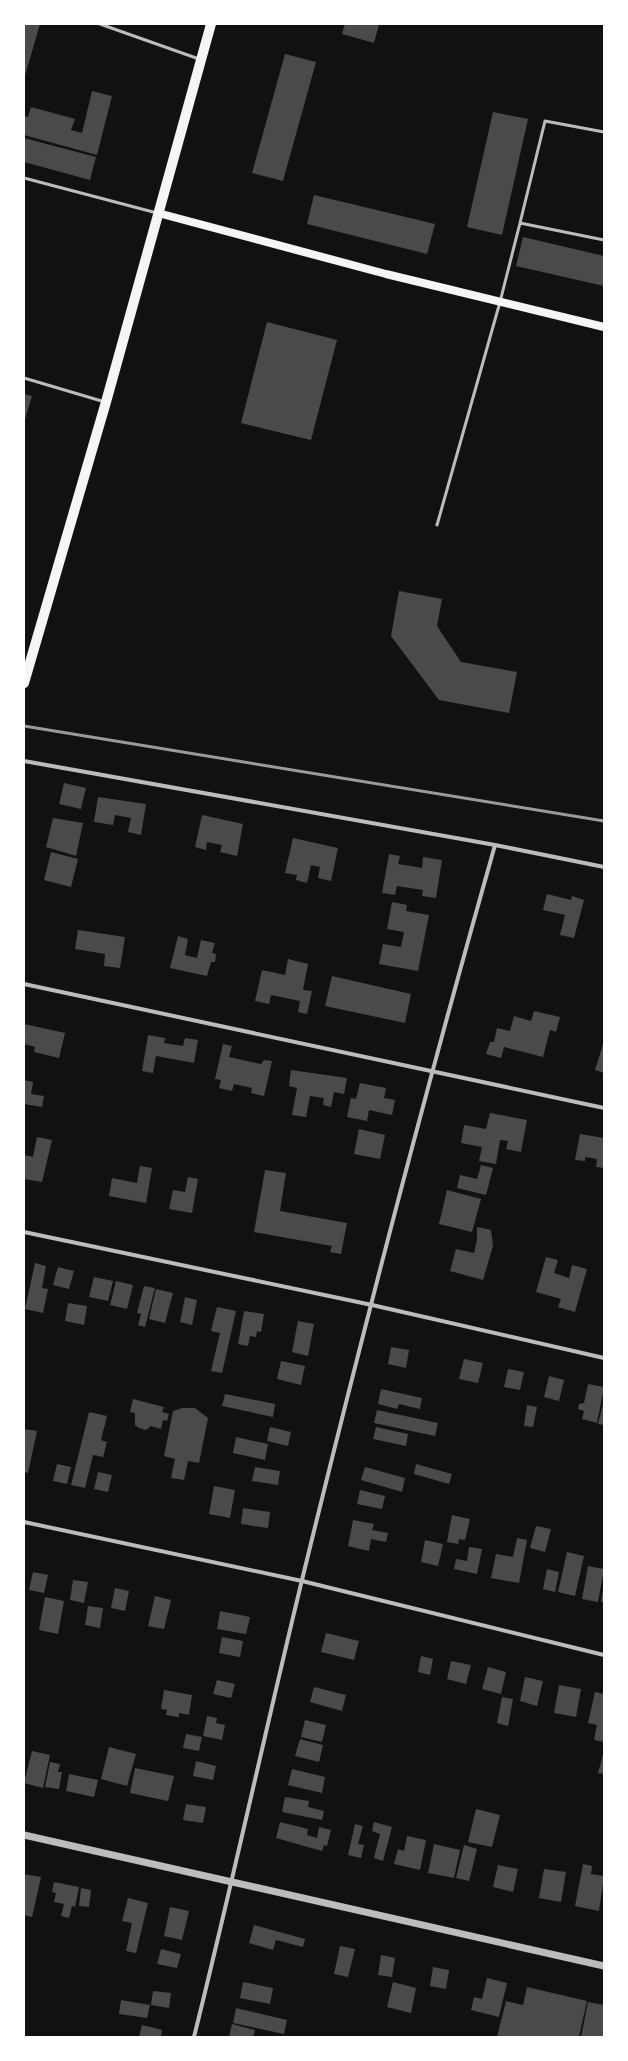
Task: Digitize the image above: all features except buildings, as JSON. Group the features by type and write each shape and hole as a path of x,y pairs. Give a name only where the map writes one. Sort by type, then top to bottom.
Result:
{"main road":[{"path":"25,676 106,402 211,24"},
{"path":"158,213 364,268 604,327"}],"street":[{"path":"24,761 495,845 604,867"},
{"path":"194,2037 232,1883 302,1581 431,1070 495,845"},
{"path":"24,984 604,1108"},
{"path":"24,1232 372,1304 604,1358"},
{"path":"24,1522 302,1581 604,1655"},
{"path":"24,1836 604,1966"}],"lane":[{"path":"100,24 201,60"},
{"path":"437,525 500,302 545,121 604,132"},
{"path":"24,178 158,213"},
{"path":"520,223 604,240"},
{"path":"24,378 106,402"}],"railway":[{"path":"24,726 604,821"}]}
